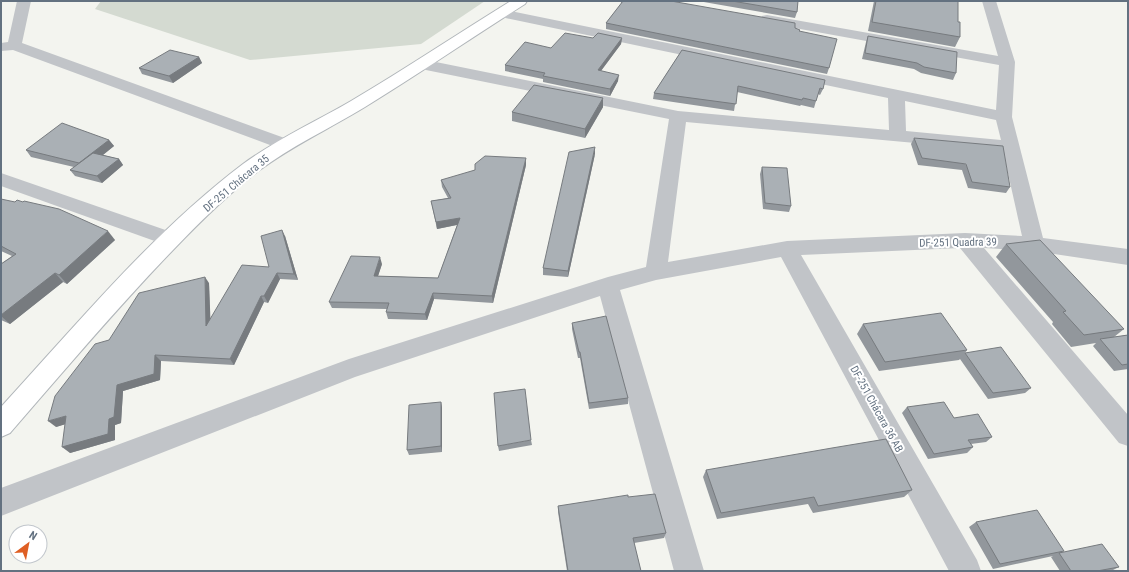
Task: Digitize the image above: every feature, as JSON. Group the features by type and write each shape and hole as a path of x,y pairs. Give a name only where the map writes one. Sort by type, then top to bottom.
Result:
{"street":[{"path":"24,1 8,46 284,144"},
{"name":"DF-251 Chácara 35","path":"1,425 170,239 250,168 284,144 355,106 520,1"},
{"path":"989,1 1007,62 1004,117 1034,244"},
{"path":"501,12 1004,117"},
{"path":"752,16 1007,62"},
{"path":"421,64 678,116 1010,146"},
{"path":"896,94 898,136"},
{"path":"656,272 678,116"},
{"path":"1,178 170,239"},
{"path":"965,240 1128,434"},
{"name":"DF-251 Quadra 39","path":"1,502 349,369 608,285 656,272 787,248 965,240 1034,244 1128,257"},
{"name":"DF-251 Chácara 36 AB","path":"787,248 966,571"},
{"path":"608,285 689,571"}],"shaded area":[{"path":"101,1 485,1 421,44 250,60 95,9"}],"building":[{"path":"623,1 671,1 795,23 795,28 800,30 799,31 837,39 829,68 606,23"},
{"path":"732,1 798,1 797,12"},
{"path":"876,1 958,1 960,37 872,22"},
{"path":"565,33 593,38 598,33 622,38 598,70 619,75 610,89 543,76 545,73 505,65 525,42 551,48"},
{"path":"868,36 957,52 956,73 924,67 917,63 865,53"},
{"path":"170,50 199,57 169,76 139,68"},
{"path":"682,50 825,80 823,89 820,88 816,101 803,98 802,100 738,86 736,104 654,93"},
{"path":"534,85 603,98 585,129 512,112"},
{"path":"62,123 109,140 79,163 26,150"},
{"path":"914,138 1003,146 1010,187 972,182 966,164 922,158"},
{"path":"595,147 568,271 543,268 569,152"},
{"path":"93,153 119,159 97,176 70,170"},
{"path":"485,156 526,158 492,296 433,293 425,314 386,312 389,303 329,302 351,256 380,257 374,276 438,278 460,218 436,222 431,201 451,198 441,180 475,170 475,164"},
{"path":"762,167 787,168 791,206 765,203"},
{"path":"1,199 15,202 17,200 24,201 59,209 108,231 59,275 55,273 1,315 1,264 16,254 1,246"},
{"path":"282,230 294,274 277,273 264,296 261,296 230,359 155,355 154,374 117,385 114,417 109,419 108,434 62,447 66,416 48,421 55,396 95,344 109,340 139,293 205,277 206,326 242,265 269,267 261,236"},
{"path":"1040,240 1124,329 1084,335 1063,312 1066,311 1006,244"},
{"path":"941,313 967,350 885,362 863,324"},
{"path":"606,316 628,398 589,403 580,352 572,323"},
{"path":"1128,335 1128,364 1122,365 1100,339"},
{"path":"1001,347 1031,388 993,393 965,353"},
{"path":"525,389 531,440 498,446 494,393"},
{"path":"441,402 441,446 407,450 409,405"},
{"path":"944,402 954,418 978,414 992,437 968,440 973,447 934,454 907,407"},
{"path":"886,439 912,490 818,506 814,497 721,513 706,470 832,448"},
{"path":"655,494 666,533 633,538 641,571 568,571 558,506 628,495 628,497"},
{"path":"1037,510 1064,551 1000,564 976,522"},
{"path":"1102,544 1119,567 1097,571 1071,571 1059,553"}]}
